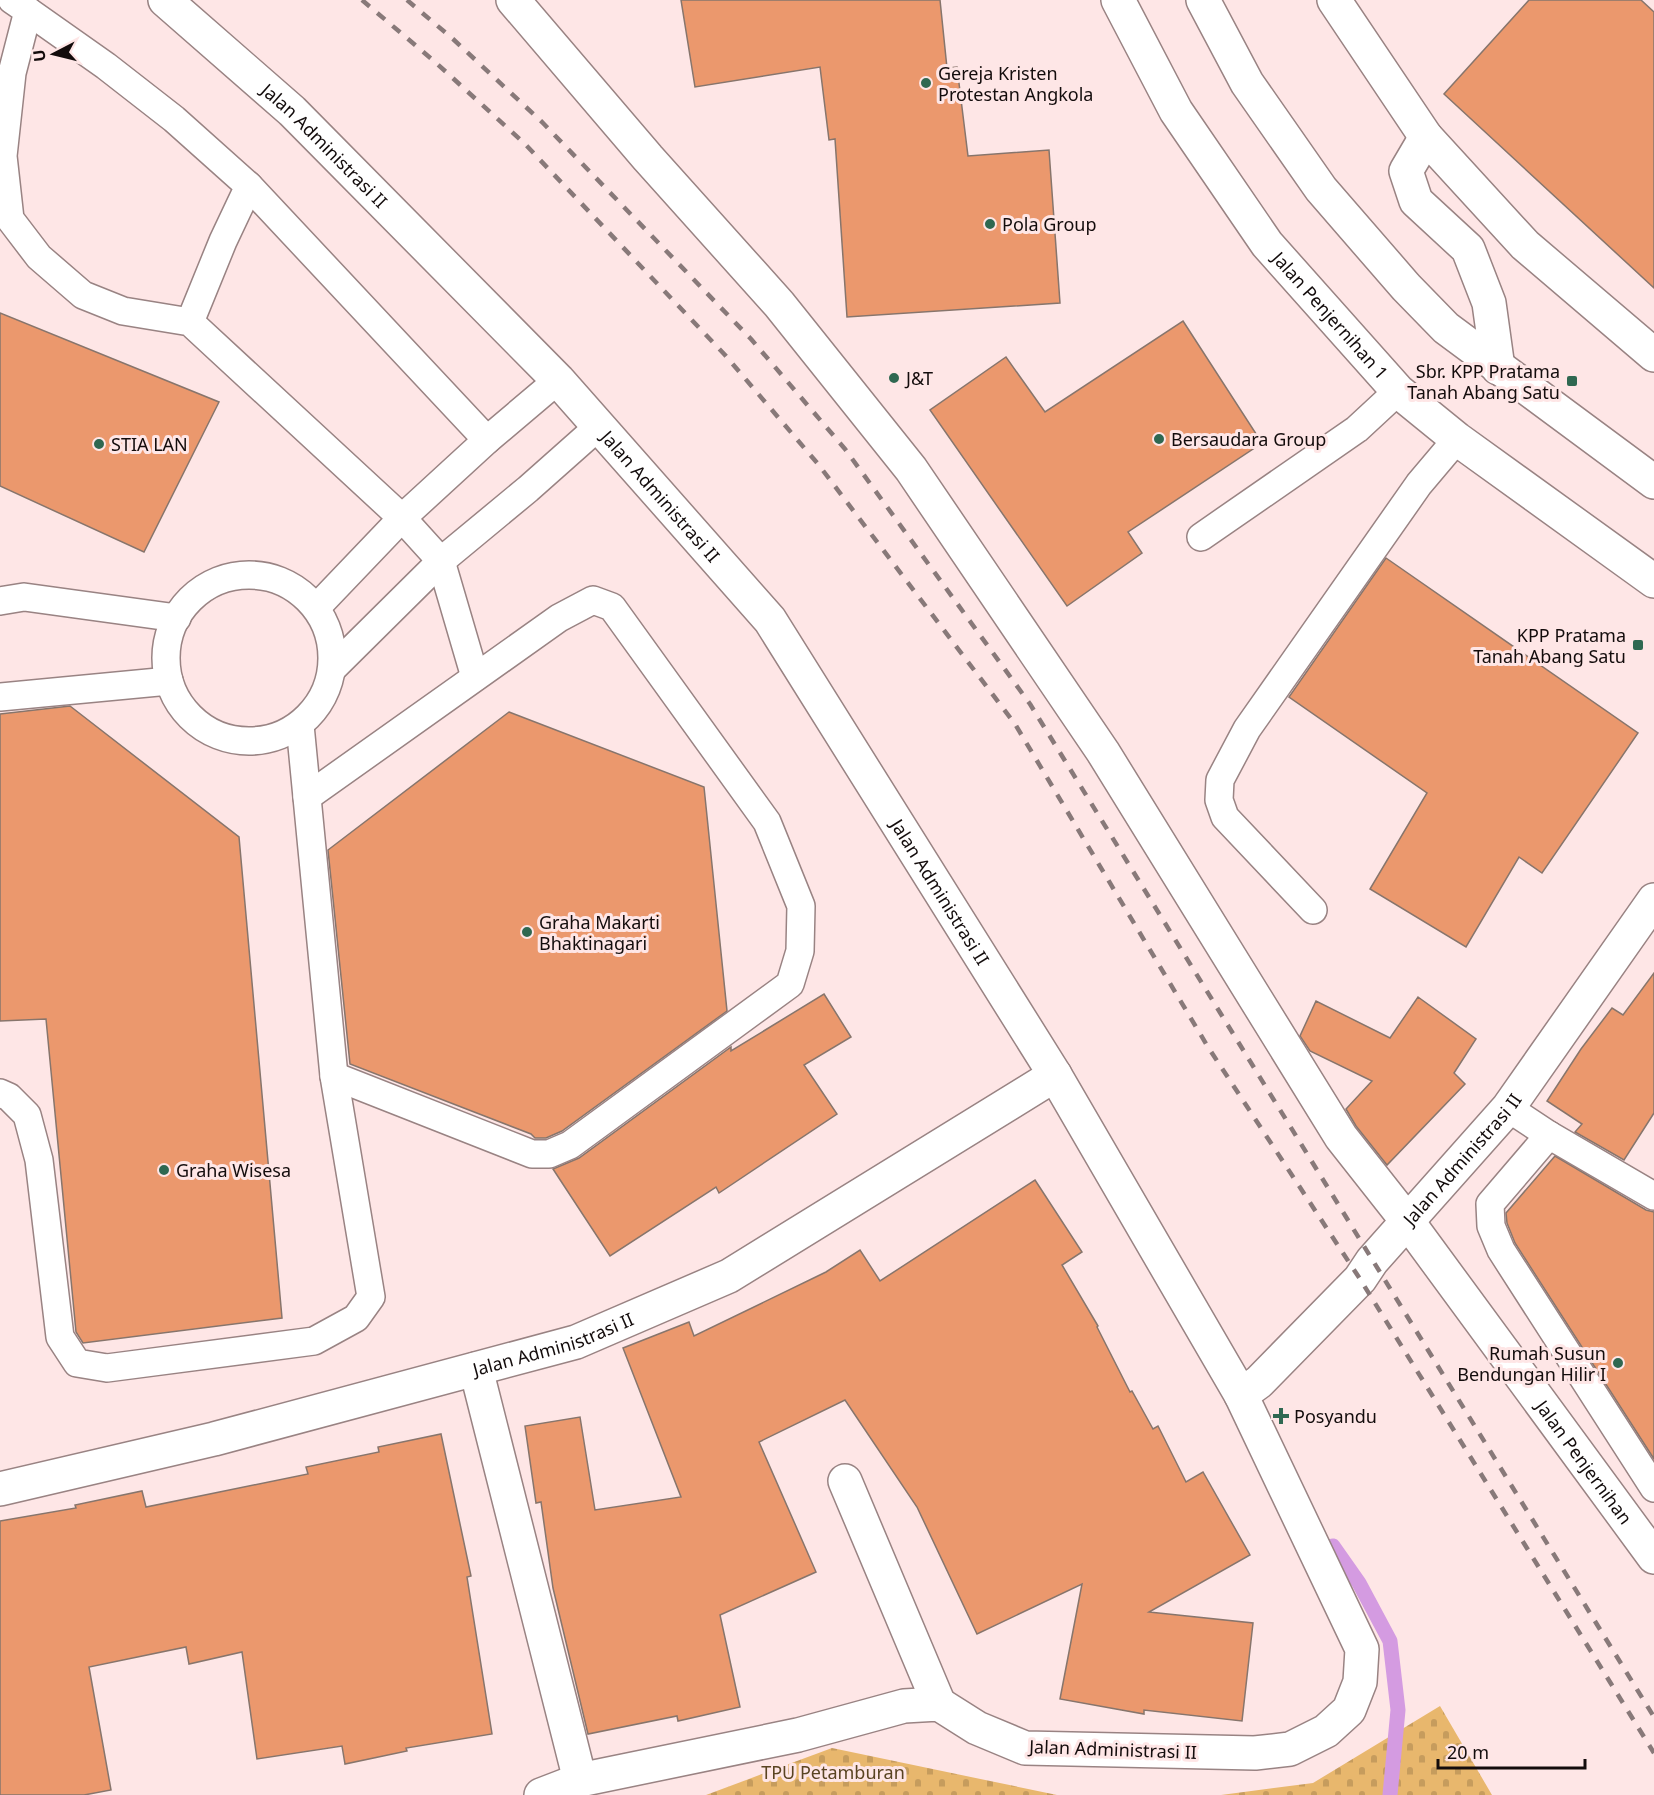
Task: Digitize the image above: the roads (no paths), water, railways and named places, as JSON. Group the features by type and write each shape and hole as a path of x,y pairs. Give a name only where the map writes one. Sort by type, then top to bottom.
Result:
{"street":[{"name":"Jalan Administrasi II","path":"165,0 292,111 558,380 770,620 1054,1075 1240,1395 1362,1649 1360,1682 1348,1710 1326,1731 1290,1749 1244,1753 1025,1748 977,1728 939,1704"},
{"name":"Jalan Penjernihan","path":"513,0 648,158 779,304 911,469 1103,752 1341,1137 1408,1222 1654,1557"},
{"name":"Jalan Penjernihan 1","path":"1118,0 1176,111 1267,244 1398,391 1457,439 1654,581"},
{"path":"1203,0 1247,83 1321,189 1406,287 1446,328 1654,482"},
{"path":"1334,0 1426,137 1525,245 1654,355"},
{"path":"1426,137 1406,171 1416,201 1468,249 1489,303 1498,368"},
{"name":"Jalan Administrasi II","path":"1240,1395 1259,1382 1360,1279 1372,1261 1508,1108 1654,900"},
{"name":"Jalan Administrasi II","path":"0,1489 214,1439 576,1342 729,1276 1054,1075"},
{"path":"476,1369 580,1780"},
{"path":"541,1795 580,1780 798,1735 904,1706 939,1704 845,1481"}],"lane":[{"path":"475,677 441,561 402,518 190,322 123,311 83,295 39,257 10,219 3,156 20,5 106,66 174,119 249,186 487,440"},
{"path":"190,322 249,186"},
{"path":"316,608 402,518 487,440 558,380"},
{"path":"1201,537 1358,429 1398,391"},
{"path":"332,669 441,561 599,426"},
{"path":"1313,910 1225,817 1219,800 1220,780 1254,719 1419,484 1457,439"},
{"path":"260,575 292,585 316,608 330,637 332,669 321,700 300,725 271,739 239,741 208,731 184,710 169,681 166,648 177,618 198,592 227,577 260,575"},
{"path":"0,601 24,597 177,618"},
{"path":"307,796 559,618 593,600 612,606 767,822 801,906 800,951 790,984 570,1145 549,1154 532,1154 334,1076"},
{"path":"0,697 169,681"},
{"path":"0,1093 9,1097 27,1115 39,1160 60,1337 77,1363 107,1368 314,1341 356,1318 371,1297 334,1076 300,725"},
{"path":"1508,1108 1549,1135 1654,1196"},
{"path":"1549,1135 1490,1204 1491,1226 1501,1250 1654,1488"}],"waterway":[{"path":"1333,1546 1359,1583 1390,1641 1398,1710 1390,1795"}],"railway":[{"path":"362,0 434,61 524,143 725,355 818,464 1015,724 1208,1047 1360,1279 1654,1753"},
{"path":"407,0 453,39 542,122 751,339 845,449 1030,704 1654,1717"}],"place":[{"name":"Gereja Kristen Protestan Angkola","path":"926,83"},
{"name":"Pola Group","path":"990,224"},
{"name":"J&T","path":"894,378"},
{"name":"Sbr. KPP Pratama Tanah Abang Satu","path":"1572,381"},
{"name":"Bersaudara Group","path":"1159,439"},
{"name":"STIA LAN","path":"99,444"},
{"name":"KPP Pratama Tanah Abang Satu","path":"1638,645"},
{"name":"Graha Makarti Bhaktinagari","path":"527,932"},
{"name":"Graha Wisesa","path":"164,1170"},
{"name":"Rumah Susun Bendungan Hilir I","path":"1618,1363"},
{"name":"Posyandu","path":"1281,1416"}],"park label":[{"name":"TPU Petamburan","path":"833,1772"}]}
